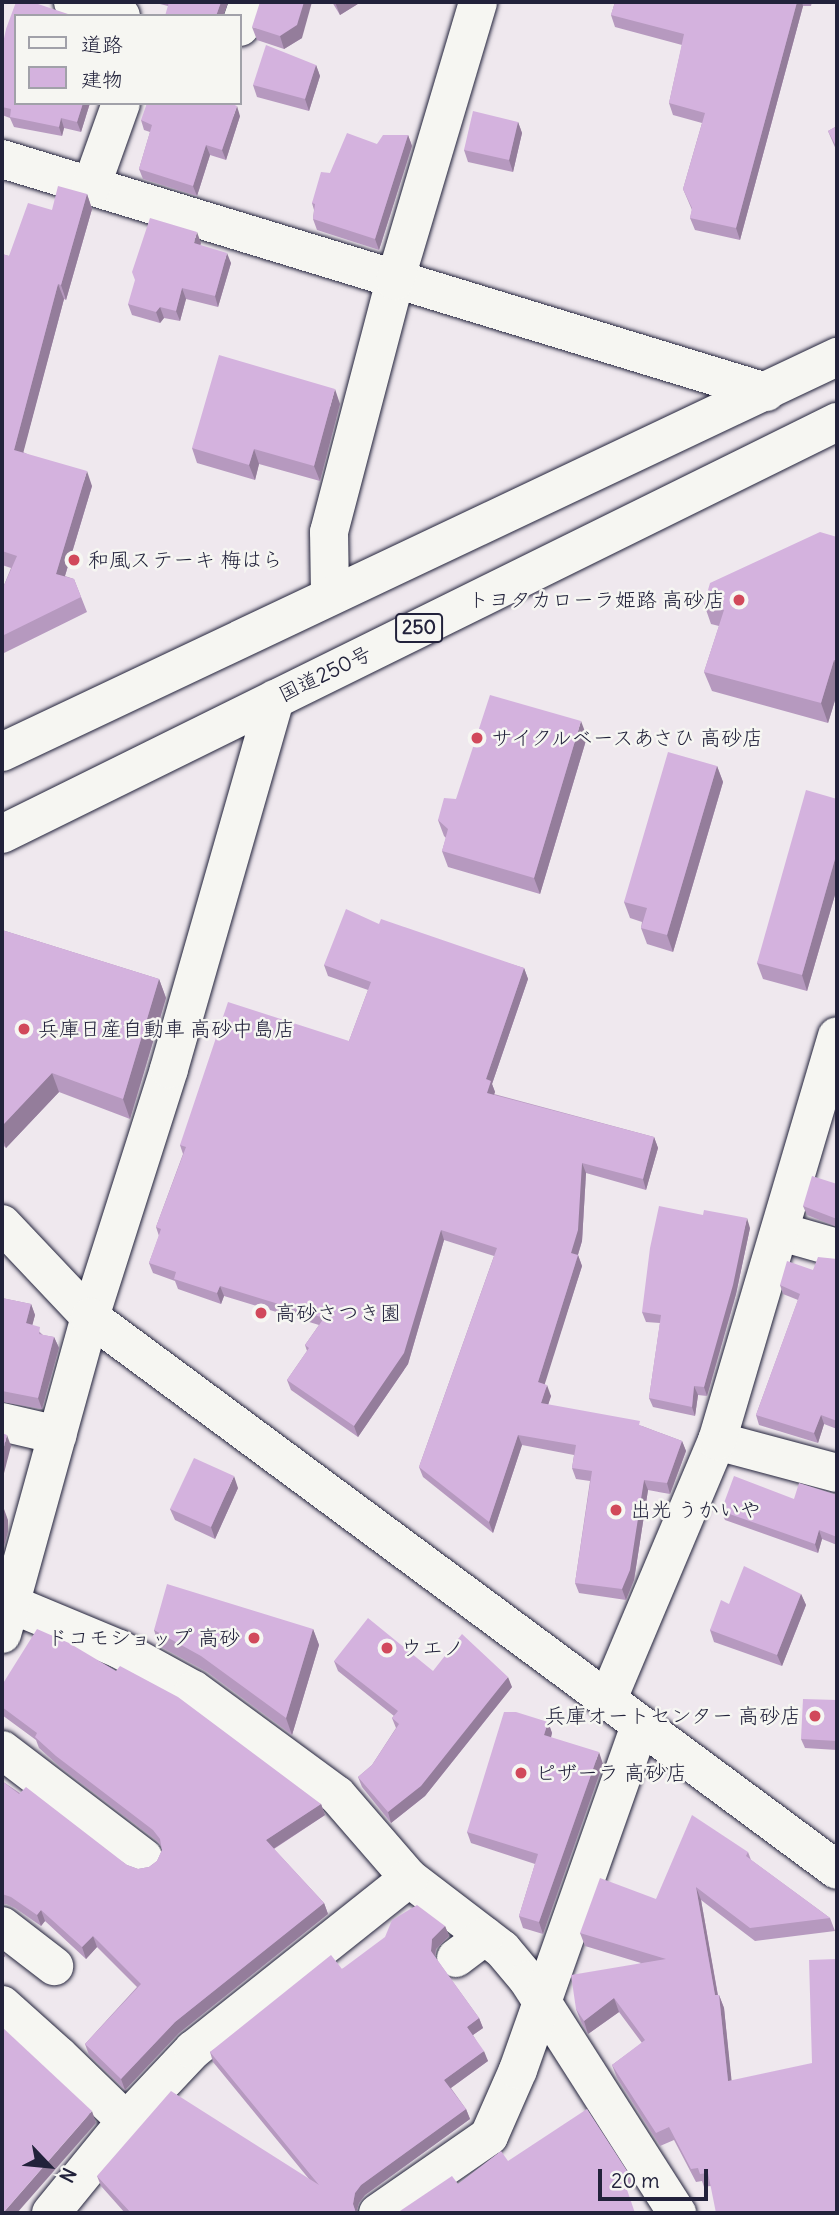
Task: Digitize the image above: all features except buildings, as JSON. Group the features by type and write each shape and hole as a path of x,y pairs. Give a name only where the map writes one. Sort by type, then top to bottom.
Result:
{"main road":[{"path":"73,2 114,14"},
{"path":"330,594 329,532 469,10"},
{"path":"91,187 120,105"},
{"path":"2,159 766,392"},
{"path":"2,752 330,594 837,357"},
{"name":"国道250号","path":"2,834 837,422"},
{"path":"275,699 169,1069 90,1317 6,1619 120,1649 194,1690 337,1795 471,1947 502,1949 542,2000 677,2213"},
{"path":"607,1701 718,1441 837,1036"},
{"path":"2,1224 90,1317 837,1870"},
{"path":"781,1233 837,1248"},
{"path":"2,1422 58,1435"},
{"path":"718,1441 837,1473"},
{"path":"379,2213 489,2136 518,2070 640,1725"},
{"path":"2,1750 144,1858"},
{"path":"51,2213 126,2121 193,2050 409,1878"},
{"path":"2,1926 54,1966"},
{"path":"2,2005 126,2121"}],"place":[{"name":"和風ステーキ 梅はら","path":"74,560"},
{"name":"トヨタカローラ姫路 高砂店","path":"739,600"},
{"name":"サイクルベースあさひ 高砂店","path":"477,738"},
{"name":"兵庫日産自動車 高砂中島店","path":"24,1029"},
{"name":"高砂さつき園","path":"261,1313"},
{"name":"出光 うかいや","path":"616,1510"},
{"name":"ドコモショップ 高砂","path":"254,1638"},
{"name":"ウエノ","path":"387,1648"},
{"name":"兵庫オートセンター 高砂店","path":"815,1716"},
{"name":"ピザーラ 高砂店","path":"521,1773"}]}
